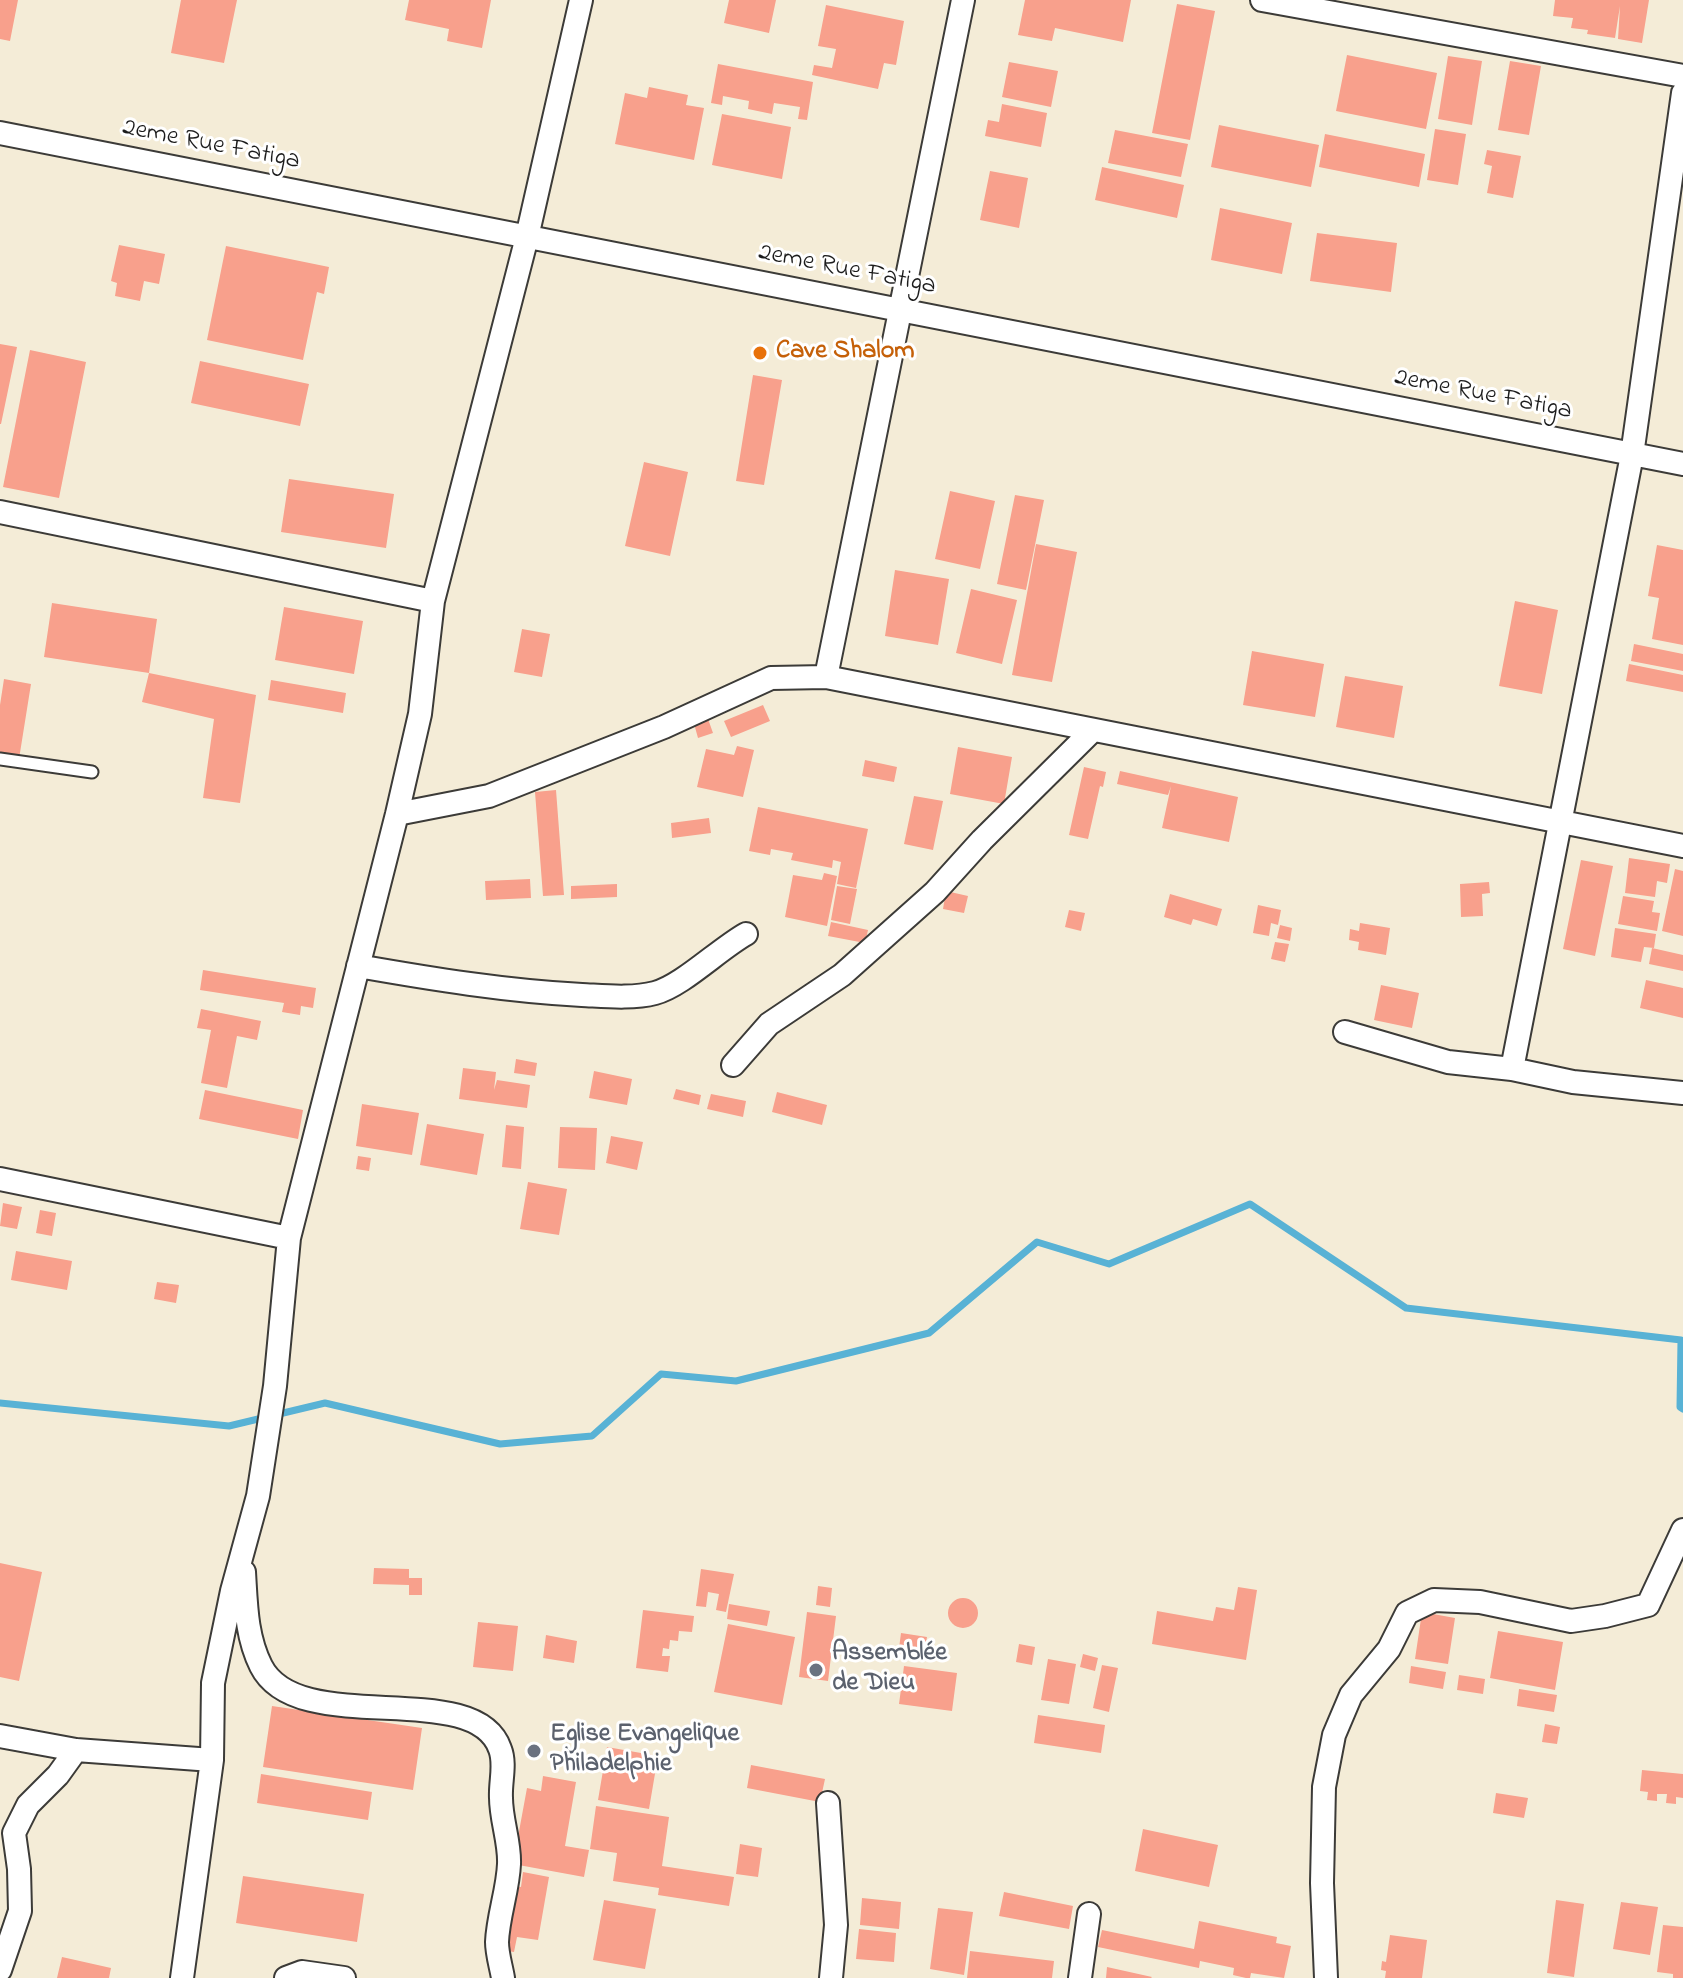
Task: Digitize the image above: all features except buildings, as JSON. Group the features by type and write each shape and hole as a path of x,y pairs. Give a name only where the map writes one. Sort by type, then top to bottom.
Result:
{"street":[{"path":"182,1978 212,1760 213,1683 232,1591 258,1496 275,1386 289,1238 397,814 420,714 433,601 527,237 581,0"},
{"path":"826,677 963,0"},
{"path":"1262,0 1683,76"},
{"path":"1512,1069 1632,455 1683,93"},
{"name":"2eme Rue Fatiga","path":"0,133 1683,464"},
{"path":"0,512 433,601"},
{"path":"397,814 489,796 664,727 771,678 826,677 1683,846"},
{"path":"733,1065 769,1024 842,975 935,892 982,840 1093,730"},
{"path":"358,966 526,992 613,996 655,994 746,934"},
{"path":"1345,1032 1448,1062 1512,1069 1573,1082 1683,1093"},
{"path":"0,1179 289,1238"},
{"path":"1326,1978 1322,1883 1324,1787 1334,1735 1351,1695 1389,1649 1407,1613 1434,1600 1465,1601 1571,1621 1648,1605 1683,1530"},
{"path":"245,1542 248,1630 262,1669 282,1689 309,1701 406,1708 463,1718 489,1730 501,1750 501,1799 509,1863 497,1943 503,1978"},
{"path":"0,1736 76,1750 212,1760"},
{"path":"0,1970 20,1911 14,1833 28,1805 58,1775 76,1750"},
{"path":"828,1803 836,1925 831,1978"},
{"path":"1080,1978 1089,1914"},
{"path":"286,1978 302,1972 344,1978"}],"lane":[{"path":"0,759 92,772"}],"waterway":[{"path":"0,1403 229,1426 325,1403 500,1444 592,1436 661,1374 736,1381 929,1333 1037,1242 1109,1264 1250,1204 1406,1308 1681,1340 1680,1407 1683,1409"}],"place":[{"name":"Cave Shalom","path":"760,353"},
{"name":"Assemblée de Dieu","path":"816,1670"},
{"name":"Eglise Evangelique Philadelphie","path":"534,1751"}]}
